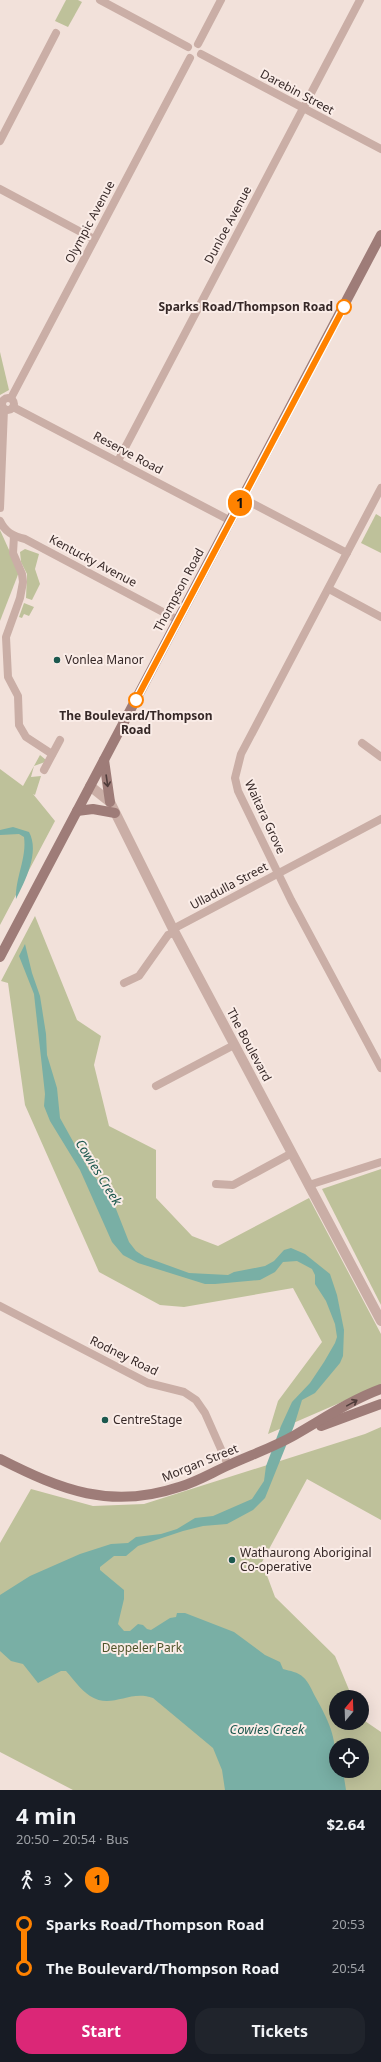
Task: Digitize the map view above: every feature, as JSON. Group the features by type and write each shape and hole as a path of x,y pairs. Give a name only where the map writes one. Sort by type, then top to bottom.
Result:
{"main road":[{"name":"Thompson Road","path":"0,957 381,235"},
{"path":"104,760 110,802"},
{"path":"77,811 93,809 115,813"},
{"name":"Morgan Street","path":"0,1459 59,1487 86,1494 116,1497 140,1496 171,1490 268,1449 294,1436 356,1400 381,1390"},
{"name":"Morgan Street","path":"294,1436 381,1404"}],"street":[{"path":"100,0 188,47"},
{"path":"198,44 221,0"},
{"name":"Dunloe Avenue","path":"118,461 360,0"},
{"path":"0,141 56,33"},
{"path":"191,44 198,44 201,48 202,54 195,59 190,58 186,52 188,47 191,44"},
{"name":"Darebin Street","path":"202,54 303,109 381,149"},
{"name":"Olympic Avenue","path":"11,398 190,58"},
{"path":"0,190 94,239"},
{"path":"0,508 4,409 1,406 1,402 6,397 11,398 14,403 13,407 8,410 4,409"},
{"name":"Reserve Road","path":"13,407 231,521"},
{"name":"Waitara Grove","path":"381,488 241,754 235,778 238,790 278,873 381,1068"},
{"path":"242,498 347,553"},
{"name":"Kentucky Avenue","path":"0,522 3,528 14,536 25,539 178,620"},
{"path":"14,536 13,553 22,574 23,582 20,598 7,632 3,662 8,677 18,696 19,725 26,737 52,754"},
{"path":"328,589 381,617"},
{"path":"44,770 60,740"},
{"path":"362,743 381,757"},
{"name":"The Boulevard","path":"90,786 110,802 174,931 381,1321"},
{"name":"Ulladulla Street","path":"124,983 139,976 168,936 174,931 278,873 381,819"},
{"path":"156,1086 234,1045"},
{"path":"216,1184 233,1185 292,1153"},
{"path":"309,1185 381,1162"},
{"name":"Rodney Road","path":"0,1306 148,1383 184,1392 196,1400 205,1413 228,1465"}],"green space":[{"path":"66,0 78,0 82,2 68,27 55,21"},
{"path":"0,352 9,390 0,395"},
{"path":"376,514 381,517 381,553 361,543"},
{"path":"0,530 19,572 0,621"},
{"path":"25,549 39,554 35,569 40,584 32,600 26,598 27,574 21,562 20,552"},
{"path":"24,603 34,607 29,616 24,614 22,618 19,617"},
{"path":"40,755 46,760 45,762 34,766 31,777 41,776 35,795 33,794 55,821 0,925 0,769 23,786"},
{"path":"35,916 77,1020 101,1036 94,1065 109,1126 156,1150 156,1198 192,1236 218,1246 309,1198 381,1334 381,1385 268,1434 278,1401 322,1342 293,1288 184,1307 160,1305 99,1272 25,1105 8,983 1,981"},
{"path":"381,1169 381,1305 322,1189"},
{"name":"Deppeler Park","path":"381,1427 381,1520 307,1479 262,1562 275,1597 335,1656 349,1690 329,1690 329,1730 369,1730 369,1724 381,1732 381,1790 73,1790 0,1752 0,1543 31,1489 93,1506 144,1504 365,1434"}],"water":[{"path":"13,827 29,832 33,848 27,875 16,899 17,883 24,853 24,837 19,834 0,835 0,830"},
{"name":"Cowies Creek","path":"25,944 32,973 40,996 46,1034 47,1055 57,1088 60,1118 90,1172 103,1186 116,1209 129,1242 136,1251 145,1257 189,1273 228,1275 234,1272 265,1266 274,1261 284,1250 291,1248 305,1254 330,1274 337,1295 344,1330 343,1356 340,1363 315,1393 302,1400 294,1426 265,1498 253,1510 227,1524 203,1526 138,1546 126,1556 114,1556 100,1567 100,1570 124,1590 124,1599 118,1624 124,1631 130,1631 138,1624 151,1630 170,1618 176,1617 177,1613 185,1613 234,1632 265,1655 280,1662 283,1669 301,1675 307,1681 329,1725 329,1730 331,1730 332,1733 333,1738 329,1738 329,1778 344,1778 346,1790 225,1790 222,1770 213,1748 153,1698 136,1696 106,1701 98,1700 83,1690 66,1671 61,1671 38,1683 23,1664 11,1661 0,1651 0,1595 30,1576 80,1554 111,1544 128,1543 136,1537 161,1534 177,1529 195,1518 213,1516 252,1499 264,1481 266,1466 292,1402 310,1383 324,1362 337,1337 335,1324 326,1301 315,1284 315,1275 312,1269 297,1261 283,1262 275,1272 260,1280 205,1284 138,1263 123,1255 112,1242 80,1170 50,1121 44,1106 45,1094 34,994 19,956"}],"bus line":[{"name":"1","path":"136,700 344,307"}],"place":[{"name":"Sparks Road/Thompson Road","path":"344,307"},
{"name":"Vonlea Manor","path":"57,660"},
{"name":"The Boulevard/Thompson Road","path":"136,700"},
{"name":"CentreStage","path":"105,1420"},
{"name":"Wathaurong Aboriginal Co-operative","path":"232,1560"}]}
